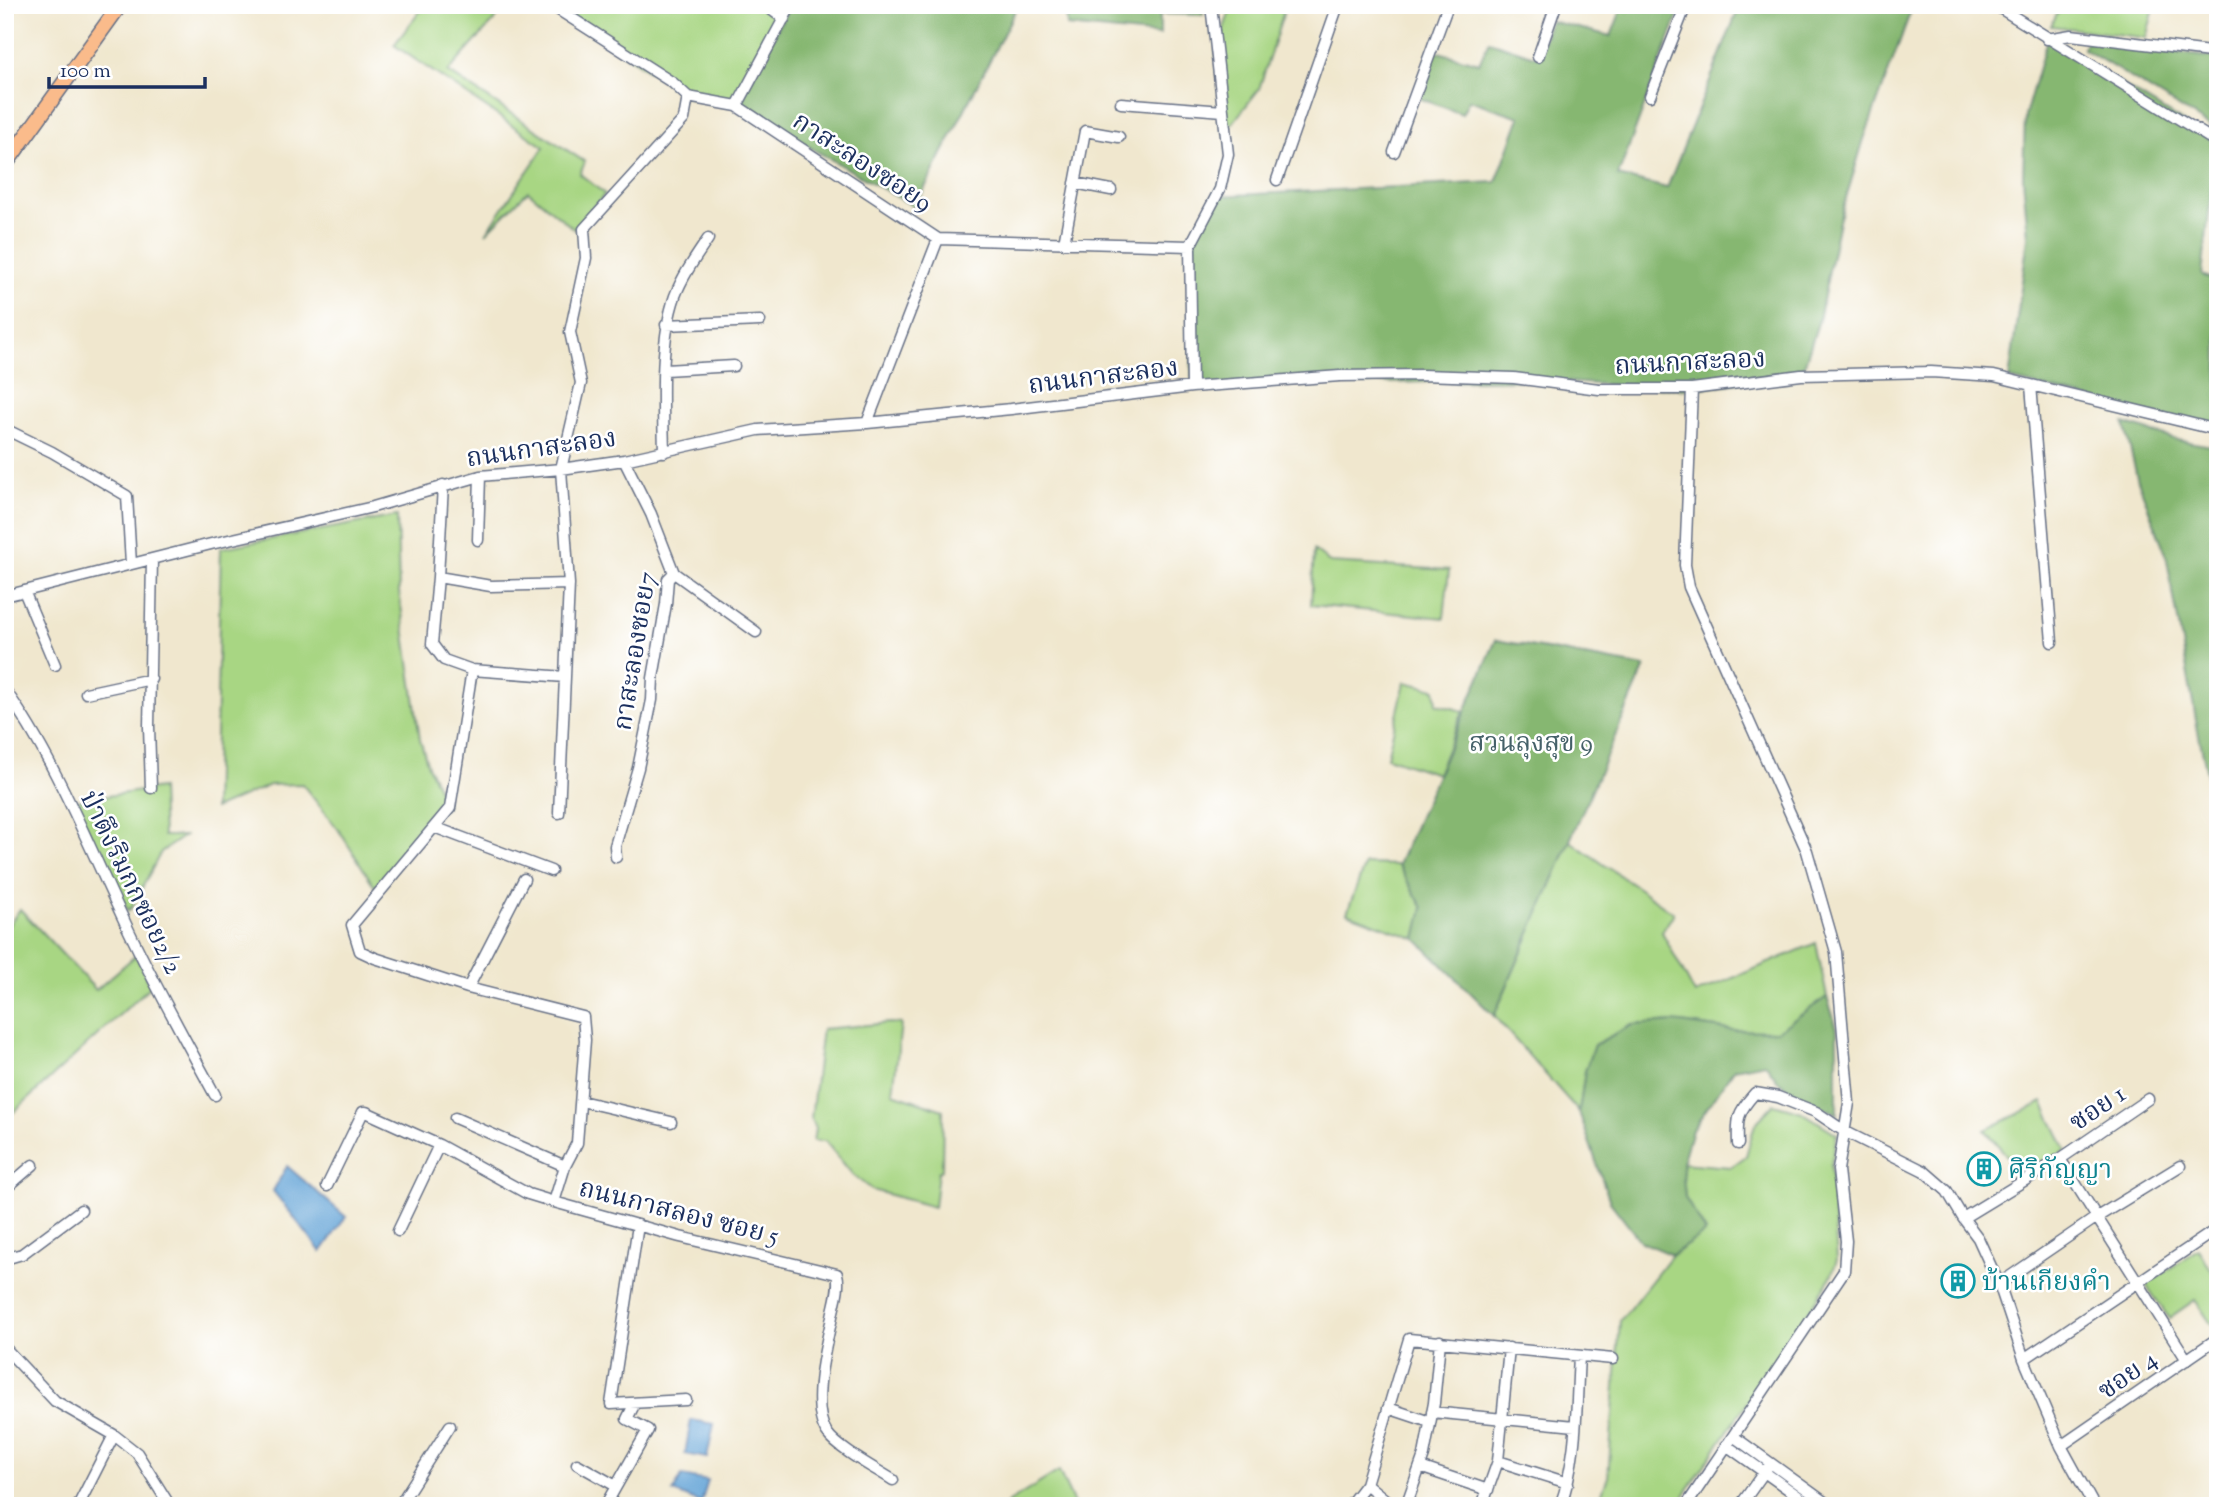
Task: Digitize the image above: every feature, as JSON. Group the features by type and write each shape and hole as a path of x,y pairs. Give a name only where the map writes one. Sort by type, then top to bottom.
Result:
{"main road":[{"path":"5,165 120,5"}],"street":[{"path":"551,5 673,83 688,97 737,106 791,5"},
{"path":"765,5 784,19"},
{"path":"1192,387 1190,246 1220,189 1228,154 1211,5"},
{"path":"1277,180 1338,5"},
{"path":"1394,152 1448,5"},
{"path":"1538,57 1556,5"},
{"path":"1650,96 1686,5"},
{"path":"1995,5 2008,8 2047,39 2218,143"},
{"path":"2047,39 2071,35 2218,53"},
{"path":"559,813 569,584 561,469 581,383 570,332 586,258 584,229 684,119 688,97"},
{"path":"1121,103 1223,111"},
{"name":"กาสะลองซอย9","path":"737,106 938,239 867,423"},
{"path":"1064,243 1085,131 1119,137"},
{"path":"1075,183 1111,190"},
{"path":"664,452 662,393 666,325 682,282 708,239"},
{"path":"938,239 1190,246"},
{"path":"666,325 760,321"},
{"path":"665,370 734,366"},
{"name":"ถนนกาสะลอง","path":"5,596 211,544 373,507 480,476 624,460 758,430 1012,409 1192,387 1340,376 1422,375 1514,378 1598,389 1692,389 1801,375 1956,373 1994,376 2184,424 2218,430"},
{"path":"2031,385 2052,642"},
{"path":"1686,1506 1844,1271 1846,1241 1838,1170 1849,1103 1836,952 1807,851 1689,587 1685,565 1692,389"},
{"path":"5,429 52,452 127,496 131,564"},
{"name":"กาสะลองซอย7","path":"616,857 615,845 638,768 652,700 668,579 674,573 651,514 624,460"},
{"path":"478,540 480,476"},
{"path":"443,485 432,644 444,660 472,670 565,677"},
{"path":"150,788 152,559"},
{"path":"674,573 756,632"},
{"path":"438,577 491,586 569,584"},
{"path":"24,591 55,665"},
{"name":"ถนนกาสลอง ซอย 5","path":"472,670 450,808 352,925 360,951 468,988 583,1017 585,1040 577,1143 565,1166 554,1202 680,1237 838,1274 821,1371 819,1394 822,1421 827,1433 836,1442 893,1480"},
{"path":"86,693 151,678"},
{"name":"ป่าตึงริมกกซอย2/2","path":"5,690 36,738 145,967 215,1095"},
{"path":"434,827 551,871"},
{"path":"468,988 524,879"},
{"path":"1738,1144 1737,1122 1742,1108 1755,1093 1778,1097 1816,1112 1844,1131 1924,1171 1947,1191 1978,1238 1999,1284 2024,1359 2062,1446 2094,1506"},
{"name":"ซอย 1","path":"1963,1218 2060,1159 2148,1099"},
{"path":"582,1101 671,1122"},
{"path":"327,1186 363,1112 366,1112 439,1145 528,1194 554,1202"},
{"path":"455,1118 565,1166"},
{"path":"398,1231 439,1145"},
{"path":"2060,1159 2187,1360"},
{"path":"5,1189 33,1165"},
{"path":"1999,1284 2096,1216 2180,1166"},
{"path":"5,1259 22,1254 81,1210"},
{"path":"638,1225 611,1404 686,1400"},
{"path":"2024,1359 2214,1231"},
{"name":"ซอย 4","path":"2062,1446 2218,1338"},
{"path":"1349,1506 1366,1484 1409,1339 1613,1359"},
{"path":"1406,1506 1420,1467 1431,1417 1440,1341"},
{"path":"5,1348 55,1401 114,1435 137,1453 170,1506"},
{"path":"1482,1506 1498,1461 1509,1348"},
{"path":"1560,1506 1568,1483 1579,1356"},
{"path":"605,1506 649,1430 627,1419 633,1407"},
{"path":"1388,1408 1431,1417 1503,1418 1575,1426"},
{"path":"399,1506 450,1426"},
{"path":"78,1506 114,1435"},
{"path":"1730,1441 1820,1504"},
{"path":"1498,1461 1568,1483"},
{"path":"577,1464 616,1486"},
{"path":"1420,1467 1488,1490"},
{"path":"1740,1506 1767,1467"},
{"path":"1366,1484 1392,1506"}],"green space":[{"path":"425,5 508,5 448,72 585,162 580,174 605,194 574,229 528,191 486,233 544,147 394,45"},
{"path":"551,5 766,5 784,19 737,106 688,97"},
{"path":"790,5 1018,5 915,207 737,106"},
{"path":"1066,5 1203,5 1203,15 1160,14 1160,35 1067,26"},
{"path":"1232,5 1286,5 1259,89 1225,133 1216,51"},
{"path":"1623,5 1682,5 1618,176 1667,188 1740,5 1913,5 1864,139 1839,221 1819,320 1801,375 1692,389 1525,380 1192,387 1190,246 1216,196 1496,182 1520,117 1469,100 1462,114 1419,98 1431,50 1479,63 1489,41 1538,57 1550,21 1611,36"},
{"path":"2061,5 2155,5 2146,38 2051,26"},
{"path":"2047,39 2217,143 2202,275 2218,281 2218,430 2009,379 2028,237 2023,178 2025,116"},
{"path":"2086,41 2218,58 2218,131 2084,49"},
{"path":"2124,423 2177,440 2218,447 2218,825 2166,554 2138,481"},
{"path":"397,516 399,592 420,739 428,766 446,805 375,887 338,829 302,784 270,785 214,809 221,548"},
{"path":"1314,550 1330,563 1449,570 1444,618 1311,605"},
{"name":"สวนลุงสุข 9","path":"1496,640 1645,667 1494,1016 1416,939 1423,908 1398,865"},
{"path":"1405,682 1435,689 1437,704 1463,711 1437,774 1387,757"},
{"path":"161,788 163,836 184,836 161,852 128,911 73,801"},
{"path":"1570,841 1674,913 1662,932 1695,994 1816,943 1827,997 1777,1032 1731,1030 1674,1022 1632,1025 1594,1045 1585,1071 1579,1112 1494,1016"},
{"path":"1365,864 1398,865 1423,908 1416,939 1347,913"},
{"path":"20,909 96,990 136,955 151,986 5,1120 5,930"},
{"path":"1827,997 1837,1028 1837,1114 1799,1096 1778,1081 1765,1063 1734,1069 1692,1130 1682,1163 1685,1198 1706,1232 1672,1255 1641,1242 1610,1202 1579,1112 1585,1071 1594,1045 1632,1025 1674,1022 1731,1030 1777,1031"},
{"path":"901,1024 893,1093 943,1110 942,1170 938,1172 934,1207 872,1190 853,1175 825,1141 813,1141 815,1129 811,1119 822,1029"},
{"path":"2043,1102 2066,1150 2025,1177 1985,1130"},
{"path":"1774,1104 1802,1112 1837,1134 1831,1165 1837,1260 1829,1281 1677,1506 1597,1506 1608,1477 1620,1321 1672,1255 1706,1232 1685,1198 1682,1163 1731,1167 1746,1156 1755,1124"},
{"path":"2198,1249 2218,1280 2218,1334 2195,1300 2169,1318 2146,1285"},
{"path":"1059,1471 1075,1506 1005,1506 1009,1502"}],"water":[{"path":"287,1166 346,1217 321,1252 273,1191"},
{"path":"691,1420 714,1424 707,1458 685,1454"},
{"path":"682,1476 708,1481 701,1503 673,1492"}],"place":[{"name":"ศิริกัญญา","path":"1984,1169"},
{"name":"บ้านเกียงคำ","path":"1958,1281"}]}
